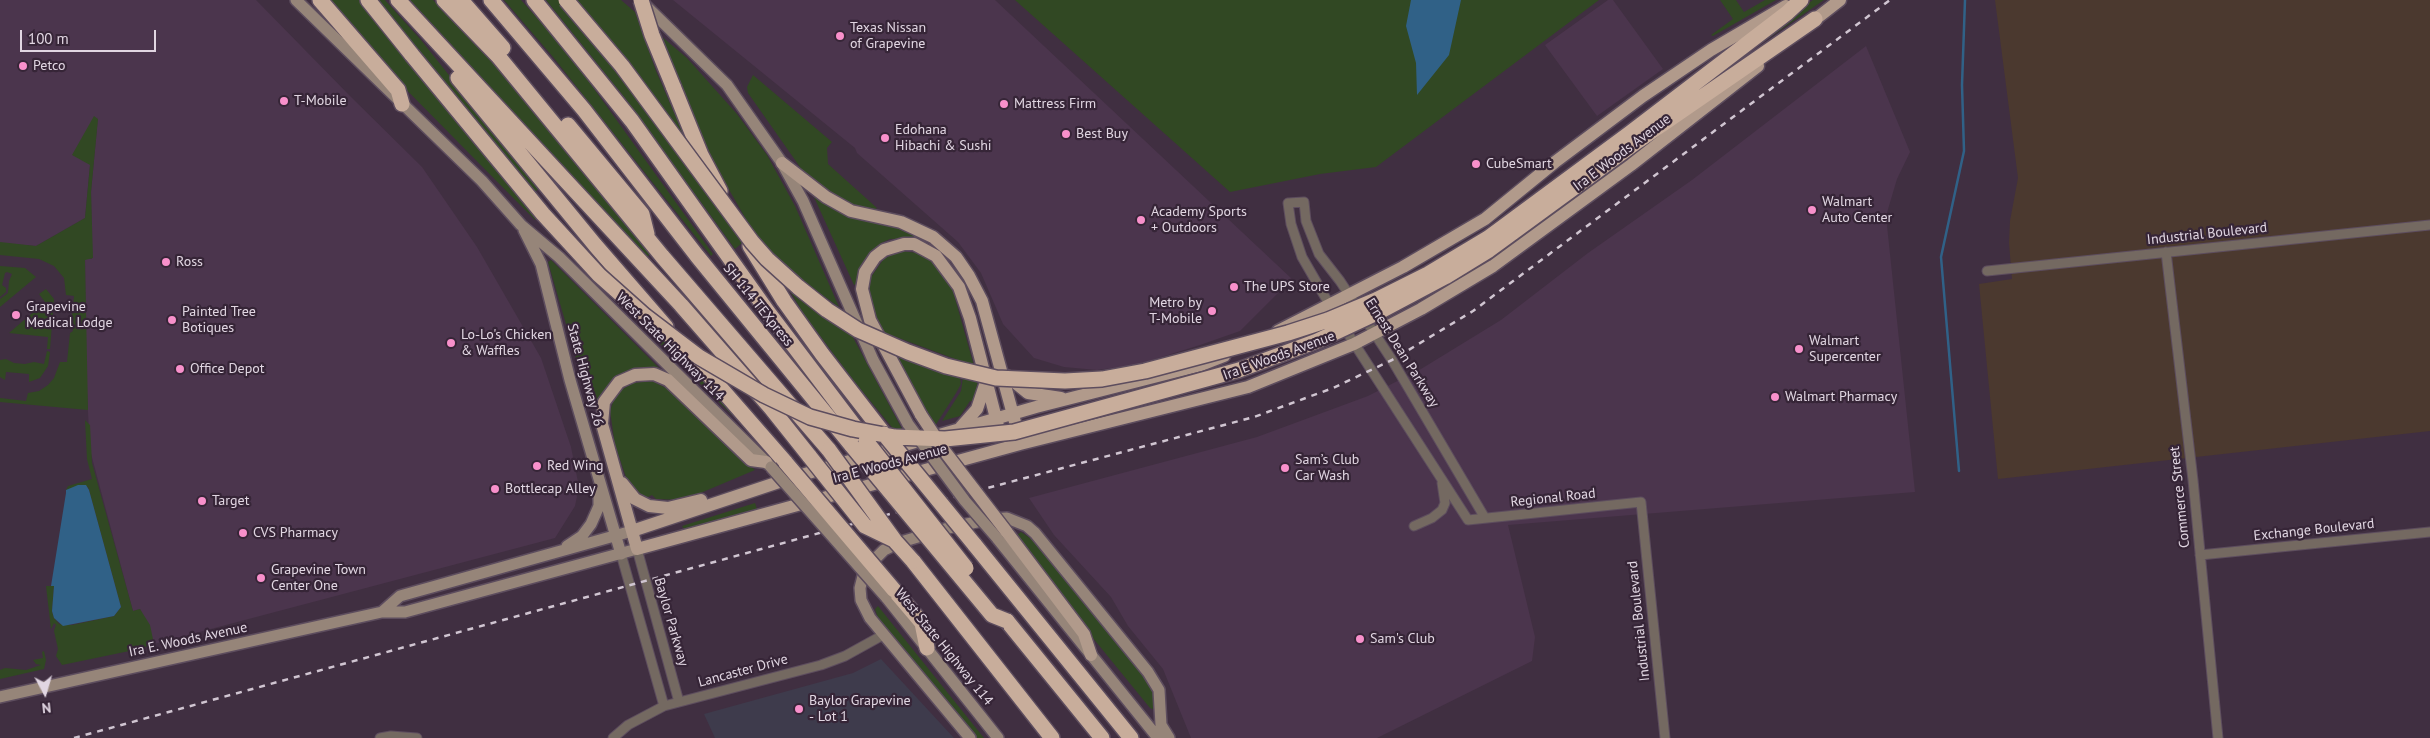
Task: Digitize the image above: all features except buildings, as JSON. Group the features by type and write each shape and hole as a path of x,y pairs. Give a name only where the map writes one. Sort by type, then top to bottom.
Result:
{"highway":[{"path":"320,0 398,90 402,104"},
{"path":"368,0 556,228 599,275 645,316 699,357 748,386 810,416 846,428 895,436 922,438 964,438 1014,432 1246,367 1317,341 1488,238 1630,134 1788,13 1799,0"},
{"path":"398,0 682,305 771,408 865,526 895,541"},
{"path":"444,0 498,56 649,241 829,450 895,541 1052,738"},
{"path":"461,0 642,214 649,241"},
{"name":"SH 114 TEXpress","path":"491,0 584,110 697,256 859,444"},
{"path":"534,0 632,121 859,444 1008,621 1102,738"},
{"path":"566,0 628,73 747,235 767,259 798,288 858,330 946,366 996,378 1065,381 1102,379 1145,371 1295,331 1379,305 1432,285 1489,250 1638,141 1815,19"},
{"path":"640,0 652,35 701,155 750,246 784,301 884,434 1131,738"},
{"path":"433,37 439,53 595,245 786,463 890,594 922,623 927,648"}],"main road":[{"name":"West State Highway 114","path":"296,0 482,181 521,225 559,257 768,465 890,594"},
{"path":"640,0 727,84 782,163 803,201 873,360 908,424 965,501 1002,535"},
{"name":"Ira E Woods Avenue","path":"632,531 764,487 959,429 1201,364 1235,352 1404,267 1484,219 1642,96 1711,50 1799,0"},
{"name":"Ira E Woods Avenue","path":"637,549 1004,448 1248,386 1354,344 1421,309 1501,260 1705,109 1840,0"},
{"path":"782,163 826,197 851,211 901,222 933,236 956,257 970,276 982,302 1002,370 1020,444"},
{"name":"State Highway 26","path":"521,225 541,264 621,554"},
{"path":"1004,448 965,301 954,276 936,256 914,244 898,245 884,250 875,256 864,272 863,299 879,338 921,416 1002,535 1084,634 1092,655 1158,738"},
{"path":"1002,370 1028,393 1048,397 1073,398"},
{"path":"637,549 602,424 604,402 619,382 644,374 654,374 668,380 751,460 768,465"},
{"path":"959,429 976,409 986,380"},
{"path":"618,479 641,504 659,507 684,504 751,484 764,487"},
{"path":"558,552 582,536 591,524 599,506 600,483"},
{"path":"970,738 870,618 861,600 863,576 868,565 880,554 902,542 948,528 991,519 1007,518 1017,521 1035,534 1156,683 1161,700 1161,725 1169,738"},
{"name":"Ira E. Woods Avenue","path":"382,612 400,596 632,531"},
{"name":"Ira E. Woods Avenue","path":"0,697 382,612 405,612 637,549"},
{"name":"West State Highway 114","path":"927,648 998,738"}],"street":[{"name":"Ernest Dean Parkway","path":"1330,305 1302,257 1291,224 1288,203 1304,202 1306,221 1313,244 1375,333 1485,518"},
{"name":"Industrial Boulevard","path":"1987,271 2430,225"},
{"name":"Commerce Street","path":"2166,252 2200,555 2218,738"},
{"path":"1330,305 1439,473 1445,491 1445,502 1442,510 1432,518 1414,526"},
{"path":"1424,450 1439,441"},
{"name":"Regional Road","path":"1439,473 1468,520 1641,502"},
{"name":"Industrial Boulevard","path":"1641,502 1665,738"},
{"name":"Exchange Boulevard","path":"2200,555 2430,532"},
{"name":"Baylor Parkway","path":"637,549 679,702"},
{"name":"Baylor Parkway","path":"621,554 664,706"},
{"name":"Lancaster Drive","path":"612,738 628,725 664,706 821,664 845,656 883,635"},
{"path":"381,738 417,738"}],"shaded area":[{"path":"0,0 256,0 422,167 477,247 541,358 571,447 579,487 575,506 555,538 154,644 140,609 133,611 90,450 86,374 85,259 92,259 91,192 98,117 90,165 85,218 36,246 0,243"},
{"path":"673,0 995,0 1292,279 1240,331 1136,365 1097,370 1064,367 1034,358 1003,324 981,273 958,242 857,153 855,148"},
{"path":"1608,0 1613,0 1663,69 1597,116 1545,45"},
{"path":"1995,0 2430,0 2430,431 1998,479 1979,284 2012,279 2009,243 2010,221 2018,178"},
{"path":"1866,46 1910,152 1897,179 1886,216 1915,492 1508,525 1535,637 1532,661 1377,738 1191,738 1163,669 1128,626 1111,597 1054,535 1029,498 1257,437 1368,396 1421,369 1501,320 1588,253 1692,180"},
{"path":"881,659 954,738 715,738 704,714 853,673"}],"green space":[{"path":"327,0 359,0 537,217 535,220 380,63"},
{"path":"374,0 385,0 421,40 539,188 534,193"},
{"path":"410,0 433,0 504,75 650,254 647,257"},
{"path":"504,0 521,0 569,54 713,254 711,256 553,57"},
{"path":"546,0 558,0 575,19 676,149 742,243 735,249 625,98"},
{"path":"575,0 621,0 635,12 656,71 689,147"},
{"path":"1015,0 1599,0 1376,167 1320,174 1230,192"},
{"path":"1720,0 1736,0 1744,12 1765,0 1776,0 1713,36 1711,35 1733,19"},
{"path":"1813,0 1824,0 1743,56 1742,54 1763,37"},
{"path":"661,36 687,58 737,114 767,155 795,206 839,307 800,279 766,250 750,226 713,162"},
{"path":"753,75 832,142 827,148 828,164 877,208 874,210 857,206 839,199 807,177 748,93 747,87"},
{"path":"94,116 98,119 91,192 93,258 85,260 88,410 0,402 0,398 26,401 28,393 39,391 48,385 54,378 60,362 67,362 70,333 73,331 71,324 74,296 66,295 64,278 54,266 39,259 0,255 0,242 36,246 85,218 90,165 72,155"},
{"path":"818,195 909,231 919,236 919,238 890,239 881,243 864,264 858,283 854,285 814,197"},
{"path":"895,252 924,254 936,264 951,284 974,366 888,334 886,336 881,334 869,292 871,277 883,260"},
{"path":"551,260 660,369 659,371 640,370 598,408 594,409 586,375 581,376 548,262"},
{"path":"0,266 25,268 36,277 0,307 0,299 8,293 12,274 5,273 2,285 6,288 6,292 0,297"},
{"path":"785,283 849,330 902,429 895,431 854,381 805,316"},
{"path":"46,289 54,299 50,349 47,349 48,337 9,333 45,302 39,294"},
{"path":"640,324 645,324 693,362 735,413 732,415"},
{"path":"47,351 50,352 48,366 40,378 29,382 29,374 6,372 5,380 0,377 0,360 6,359 14,363 25,364 34,362 44,364"},
{"path":"892,352 960,377 961,384 935,426 909,383 911,379 905,379"},
{"path":"963,377 978,380 974,402 970,401 960,416 942,421 961,391"},
{"path":"652,381 670,390 725,442 724,444 755,470 684,500 656,499 652,495 644,499 635,492 627,480 615,445 610,411 614,399 621,390 633,383"},
{"path":"85,420 90,425 92,463 133,611 140,609 150,625 154,644 139,649 62,665 56,656 58,649 54,631 56,625 54,623 51,629 46,586 54,586 52,611 54,618 59,624 72,625 114,616 121,607 88,487 66,490 68,486 92,479 87,459"},
{"path":"755,503 757,509 684,529 682,526"},
{"path":"1021,532 1040,548 1149,683 1156,696 1155,710 1150,708 1066,605 1056,586 1017,535"},
{"path":"878,606 984,738 977,738 894,638 878,618 875,609"},
{"path":"44,651 46,660 44,669 0,679 0,670 5,668 26,670 41,665 36,664 33,660 43,658 42,652"}],"water":[{"path":"1411,0 1461,0 1449,55 1417,95 1416,63 1406,26"},
{"path":"78,485 86,485 89,490 121,607 114,616 63,626 54,618 52,611 54,586 51,586 66,490"}],"waterway":[{"path":"1959,471 1941,257 1964,151 1962,85 1965,0"}],"railway":[{"path":"74,738 845,526 1254,417 1333,388 1392,360 1473,311 1890,0"}],"place":[{"name":"Texas Nissan of Grapevine","path":"840,36"},
{"name":"Petco","path":"23,66"},
{"name":"T-Mobile","path":"284,101"},
{"name":"Mattress Firm","path":"1004,104"},
{"name":"Best Buy","path":"1066,134"},
{"name":"Edohana Hibachi & Sushi","path":"885,138"},
{"name":"CubeSmart","path":"1476,164"},
{"name":"Walmart Auto Center","path":"1812,210"},
{"name":"Academy Sports + Outdoors","path":"1141,220"},
{"name":"Ross","path":"166,262"},
{"name":"The UPS Store","path":"1234,287"},
{"name":"Metro by T-Mobile","path":"1212,311"},
{"name":"Grapevine Medical Lodge","path":"16,315"},
{"name":"Painted Tree Botiques","path":"172,320"},
{"name":"Lo-Lo's Chicken & Waffles","path":"451,343"},
{"name":"Walmart Supercenter","path":"1799,349"},
{"name":"Office Depot","path":"180,369"},
{"name":"Walmart Pharmacy","path":"1775,397"},
{"name":"Red Wing","path":"537,466"},
{"name":"Sam’s Club Car Wash","path":"1285,468"},
{"name":"Bottlecap Alley","path":"495,489"},
{"name":"Target","path":"202,501"},
{"name":"CVS Pharmacy","path":"243,533"},
{"name":"Grapevine Town Center One","path":"261,578"},
{"name":"Sam's Club","path":"1360,639"},
{"name":"Baylor Grapevine - Lot 1","path":"799,709"}]}
